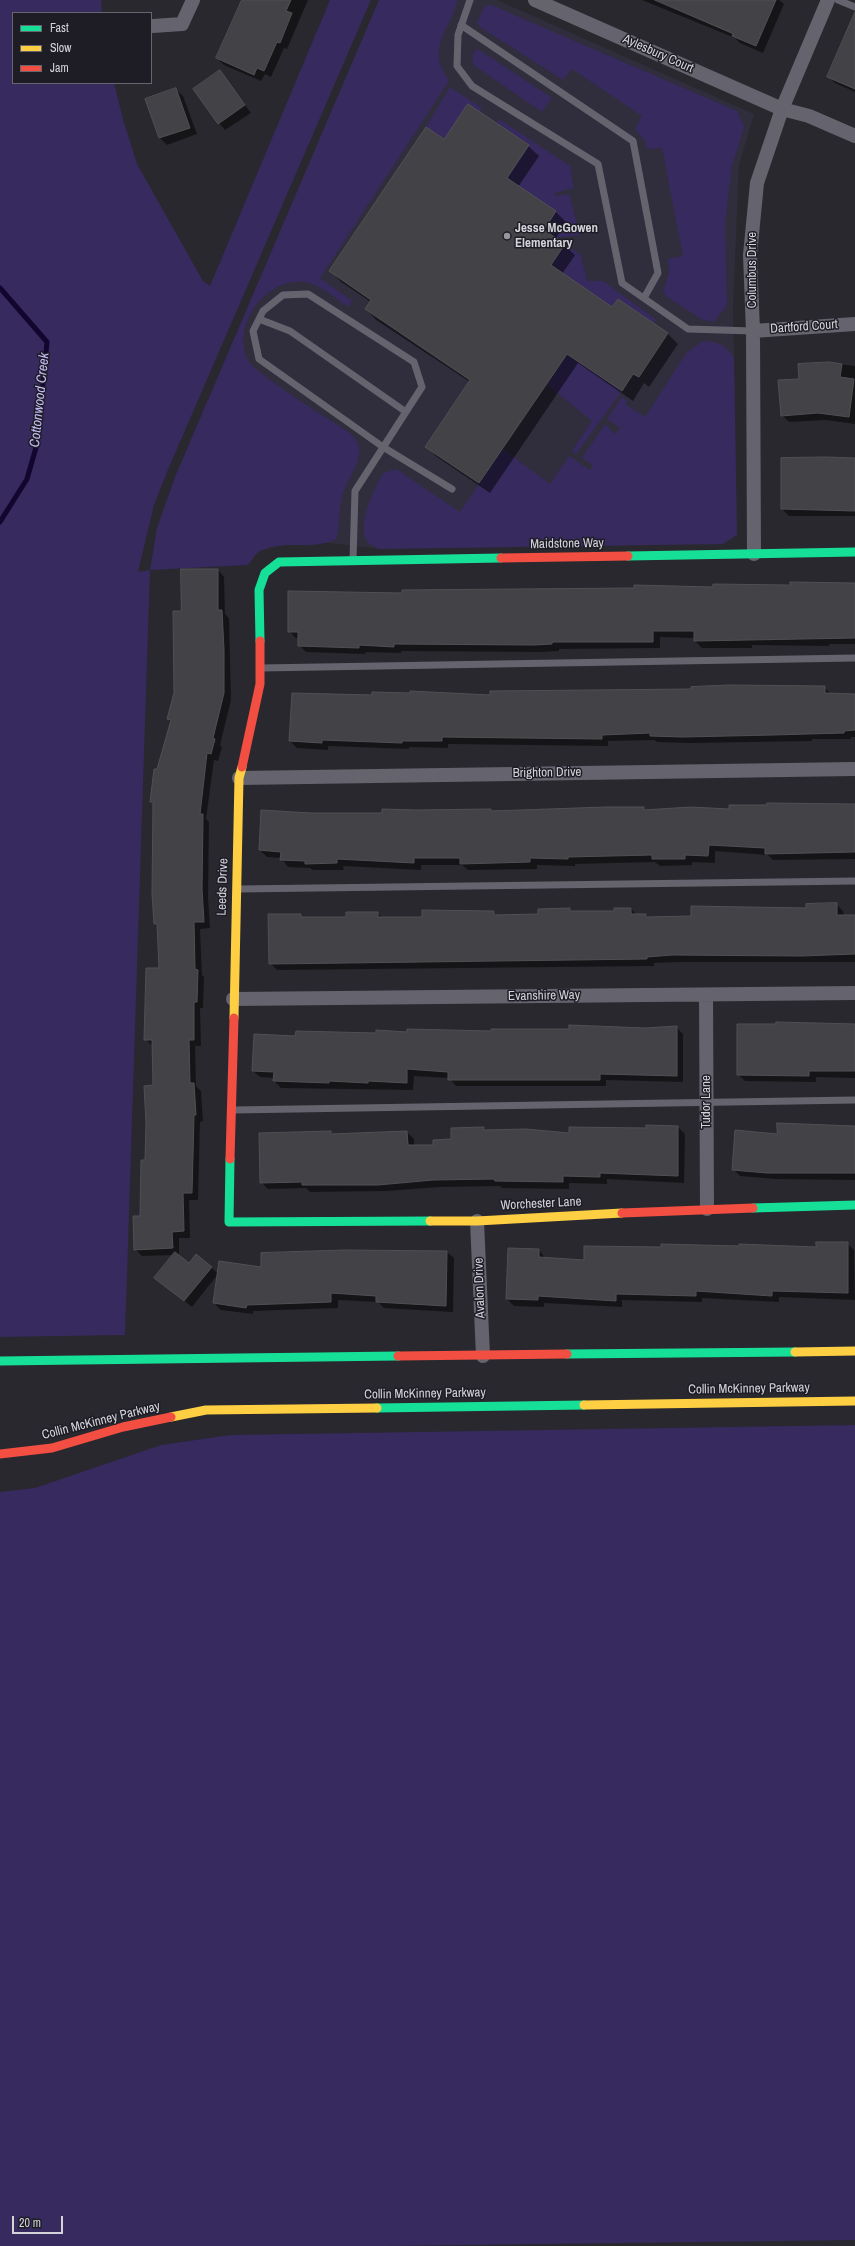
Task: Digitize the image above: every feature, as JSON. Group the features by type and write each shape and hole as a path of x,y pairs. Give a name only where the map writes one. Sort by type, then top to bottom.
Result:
{"street":[{"path":"153,26 182,24 193,0"},
{"name":"Aylesbury Court","path":"535,0 782,109"},
{"name":"Columbus Drive","path":"754,554 753,331 750,255 757,183 782,109 828,0"},
{"path":"782,109 809,116 855,136"},
{"name":"Dartford Court","path":"753,331 855,324"},
{"name":"Maidstone Way","path":"279,562 855,552"},
{"name":"Leeds Drive","path":"229,1222 239,778 260,684 259,590 265,573 279,562"},
{"name":"Brighton Drive","path":"239,778 855,769"},
{"name":"Evanshire Way","path":"233,999 855,993"},
{"name":"Tudor Lane","path":"706,995 707,1209"},
{"name":"Worchester Lane","path":"229,1222 477,1221 707,1209 855,1205"},
{"name":"Avalon Drive","path":"477,1221 483,1356"},
{"path":"0,1361 855,1351"},
{"name":"Collin McKinney Parkway","path":"0,1454 52,1448 124,1427 206,1410 855,1401"}],"lane":[{"path":"470,0 458,35 457,66 472,86 598,164 622,283 688,330 753,331"},
{"path":"838,0 855,7"},
{"path":"462,25 633,141 658,273 644,298"},
{"path":"353,560 355,490 383,447 406,412 422,387 414,362 308,294 283,295 263,311 253,331 259,359 383,447 452,489"},
{"path":"259,319 290,331 406,412"},
{"path":"260,668 855,658"},
{"path":"236,889 855,881"},
{"path":"231,1110 855,1100"}],"shaded area":[{"path":"0,0 101,0 102,12 12,12 12,84 114,84 137,164 203,281 210,286 330,0 371,0 167,472 154,505 138,572 150,570 125,1335 0,1337"},
{"name":"Jesse McGowen Elementary","path":"379,0 497,0 754,114 739,165 733,308 737,535 723,544 380,549 329,543 288,544 259,551 248,565 157,528 175,477"},
{"path":"379,0 457,0 439,48 440,64 449,81 320,278 352,301 348,307 315,285 303,282 289,283 276,288 264,296 248,319 244,333 244,346 248,360 254,367 264,376 350,433 357,442 359,449 358,460 341,498 336,539 318,544 269,548 258,552 248,565 150,570 157,528 175,477"},
{"path":"489,4 737,111 744,127 732,166 725,223 727,305 714,322 703,320 667,297 663,292 669,273 668,259 683,256 662,148 647,149 645,141 635,129 642,116 572,69 563,80 480,27 477,22 484,8"},
{"path":"478,49 552,98 542,112 475,66 472,61 473,53"},
{"path":"450,87 482,108 480,111 497,123 499,119 570,166 574,188 555,193 555,196 569,194 580,235 556,238 544,230 556,211 426,127"},
{"path":"565,244 581,255 587,281 603,281 655,319 655,324 618,299 612,307 551,265"},
{"path":"703,341 721,344 734,357 737,535 723,544 380,549 371,545 367,541 364,534 365,517 383,473 396,469 460,512 503,449 550,484 569,456 590,470 593,465 582,458 605,424 615,434 620,428 607,419 622,397 627,401 625,404 645,417 687,352"},
{"path":"567,354 622,391 576,454 572,451 592,421 546,384"},
{"path":"855,1425 855,2240 389,2246 0,2246 0,1492 35,1488 161,1445 230,1435"}],"building":[{"path":"242,0 291,0 286,11 292,13 280,43 277,42 264,71 257,68 254,75 216,58"},
{"path":"655,0 776,0 756,46 732,36 733,34"},
{"path":"855,12 855,89 827,77"},
{"path":"220,70 245,105 218,124 193,89"},
{"path":"176,88 190,128 159,138 145,99"},
{"path":"468,104 529,145 507,178 556,211 544,230 565,244 551,265 612,307 618,299 668,333 639,377 633,374 622,391 567,354 479,483 425,447 470,380 365,309 371,300 329,271 426,127 444,139"},
{"path":"829,362 842,364 840,377 854,379 849,417 818,413 781,416 778,380 799,379 798,364"},
{"path":"781,458 855,458 855,511 781,509"},
{"path":"181,569 218,569 218,610 222,610 224,650 224,693 213,738 215,739 211,754 207,753 200,814 203,814 202,889 204,922 194,922 195,969 198,970 197,1002 194,1002 194,1040 189,1040 190,1083 194,1083 196,1115 194,1115 192,1193 183,1193 184,1231 172,1232 173,1248 134,1250 133,1216 140,1216 141,1160 145,1160 146,1123 144,1086 153,1085 152,1040 144,1040 146,968 159,968 157,924 154,924 152,894 153,802 150,802 154,769 157,769 171,720 167,719 174,693 173,611 181,611"},
{"path":"790,582 855,583 855,638 694,641 694,631 653,631 653,642 552,642 552,644 534,645 394,644 394,647 359,645 359,648 298,646 298,632 288,632 288,591 402,593 402,590 634,588 634,585 713,587 713,584 790,585"},
{"path":"730,685 825,686 825,693 855,694 855,730 844,731 844,733 683,737 650,736 650,733 602,735 602,739 442,737 442,741 402,741 402,743 322,740 322,743 289,741 292,693 372,695 372,692 410,693 410,691 490,695 490,691 691,689 691,687"},
{"path":"767,803 855,804 855,852 765,854 765,848 709,845 708,856 685,855 685,859 652,859 652,855 568,857 568,859 530,858 530,862 460,864 460,858 414,858 414,863 337,859 337,863 305,864 305,861 280,860 281,852 259,850 261,810 311,813 382,813 382,809 491,809 491,811 606,807 644,807 644,810 691,807 729,809 729,805 767,805"},
{"path":"837,903 837,915 855,915 855,954 802,956 672,955 647,957 647,959 269,964 268,914 301,914 301,917 346,917 346,912 378,912 378,917 422,917 422,910 494,911 494,915 538,914 538,909 570,908 570,911 614,911 614,908 631,908 631,914 646,914 646,917 691,916 691,906 806,908 806,904"},
{"path":"776,1022 855,1024 855,1071 809,1071 809,1076 737,1075 737,1024 776,1024"},
{"path":"569,1025 645,1028 677,1026 677,1076 600,1074 600,1080 448,1080 448,1072 407,1069 407,1083 329,1081 329,1083 273,1081 274,1072 252,1071 254,1034 295,1036 296,1031 376,1033 376,1030 407,1032 407,1029 491,1031 491,1029 569,1029"},
{"path":"777,1123 855,1126 855,1173 767,1173 732,1170 735,1130 777,1134"},
{"path":"646,1125 678,1126 678,1176 600,1173 600,1177 563,1176 563,1182 495,1181 494,1179 433,1180 378,1185 302,1185 302,1182 260,1183 259,1133 331,1131 331,1134 407,1131 408,1145 433,1145 433,1140 451,1139 451,1128 484,1127 484,1130 526,1129 569,1133 569,1127 646,1128"},
{"path":"816,1242 848,1242 848,1293 772,1291 772,1296 696,1291 696,1296 616,1294 616,1301 538,1296 538,1300 506,1299 508,1248 539,1249 539,1257 584,1260 584,1246 661,1247 661,1244 739,1246 739,1244 816,1247"},
{"path":"346,1250 447,1251 446,1306 376,1302 376,1296 331,1293 331,1302 247,1305 246,1308 213,1303 219,1261 261,1267 261,1253"},
{"path":"175,1252 189,1263 196,1254 212,1267 184,1301 154,1278"}],"waterway":[{"name":"Cottonwood Creek","path":"0,288 47,342 37,444 27,479 0,522"}],"traffic: fast":[{"path":"628,556 855,552"},
{"path":"260,641 259,590 265,573 279,562 501,558"},
{"path":"230,1159 229,1222 430,1221"},
{"path":"753,1208 855,1205"},
{"path":"567,1354 795,1352"},
{"path":"0,1361 398,1356"},
{"path":"377,1408 584,1405"}],"traffic: slow":[{"path":"234,1018 239,778 242,767"},
{"path":"430,1221 477,1221 622,1213"},
{"path":"795,1352 855,1351"},
{"path":"584,1405 855,1401"},
{"path":"171,1417 206,1410 377,1408"}],"traffic: jam":[{"path":"501,558 628,556"},
{"path":"242,767 260,684 260,641"},
{"path":"230,1159 234,1018"},
{"path":"622,1213 753,1208"},
{"path":"398,1356 567,1354"},
{"path":"0,1454 52,1448 123,1427 171,1417"}],"place":[{"name":"Jesse McGowen Elementary","path":"507,236"}]}
